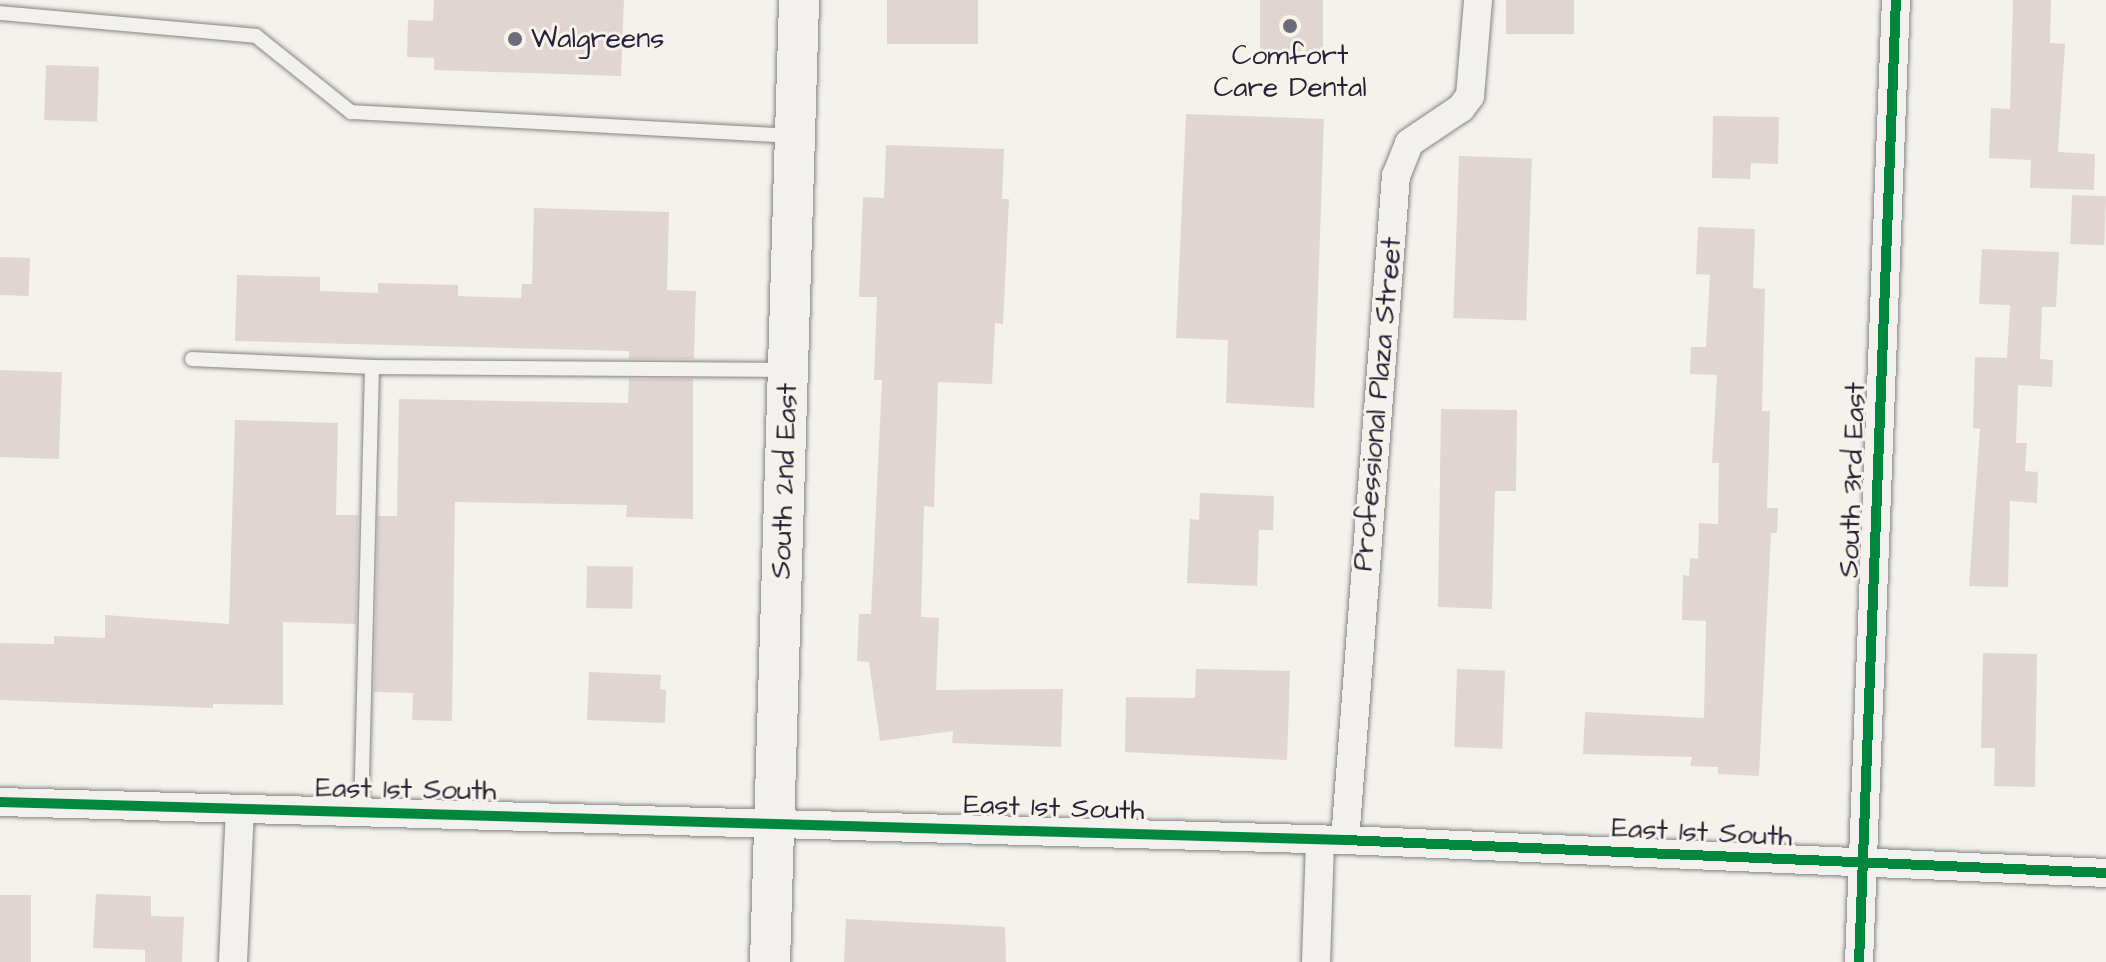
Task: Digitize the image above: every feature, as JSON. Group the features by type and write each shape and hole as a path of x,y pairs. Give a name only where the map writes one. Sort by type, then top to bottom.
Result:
{"main road":[{"name":"South 2nd East","path":"770,962 799,0"}],"street":[{"name":"Professional Plaza Street","path":"1316,962 1332,840 1396,176 1409,143 1461,108 1470,96 1478,0"},
{"name":"South 3rd East","path":"1859,962 1896,0"},
{"name":"East 1st South","path":"0,802 1332,840 2106,873"},
{"path":"233,962 240,810"}],"lane":[{"path":"0,13 256,36 351,112 796,136"},
{"path":"192,359 372,367 789,370"},
{"path":"361,813 372,367"}],"building":[{"name":"Walgreens","path":"434,0 624,0 621,76 434,70 434,58 407,57 408,20 433,21"},
{"path":"887,0 978,0 978,44 887,44"},
{"name":"Comfort Care Dental","path":"1260,0 1323,0 1323,51 1260,51"},
{"path":"1506,0 1574,0 1574,34 1506,34"},
{"path":"2013,0 2051,0 2050,43 2065,44 2058,152 2095,154 2094,190 2030,188 2031,160 1989,158 1991,108 2010,109"},
{"path":"46,65 99,67 97,122 44,120"},
{"path":"1186,114 1324,119 1314,408 1226,403 1228,340 1176,338"},
{"path":"1713,116 1779,117 1778,164 1751,163 1750,179 1712,178"},
{"path":"886,145 1004,149 1002,199 1009,199 1003,324 995,323 992,384 938,382 934,507 924,506 921,617 939,618 936,690 1063,689 1061,747 952,743 953,731 880,741 869,662 857,661 859,614 871,614 882,380 874,380 877,297 859,297 863,197 884,198"},
{"path":"1459,156 1532,159 1526,320 1453,318"},
{"path":"2072,195 2106,196 2104,245 2070,244"},
{"path":"534,208 669,212 667,290 696,291 694,359 629,359 629,351 235,341 237,275 320,277 320,291 378,293 378,283 458,285 458,296 521,298 522,284 532,284"},
{"path":"1698,227 1755,229 1753,288 1765,289 1762,411 1770,411 1767,508 1778,508 1777,533 1771,533 1759,776 1718,774 1718,767 1690,766 1692,757 1583,754 1585,712 1704,718 1706,621 1682,620 1683,575 1689,576 1690,558 1698,559 1699,523 1718,524 1719,463 1712,463 1717,375 1690,374 1691,347 1706,347 1710,275 1696,274"},
{"path":"1982,249 2059,252 2056,307 2042,307 2040,359 2053,360 2052,387 2018,385 2016,443 2027,443 2025,471 2038,472 2037,503 2010,501 2008,587 1969,586 1980,429 1973,428 1975,357 2007,358 2010,305 1979,304"},
{"path":"0,257 30,258 29,296 0,295"},
{"path":"0,370 62,372 59,459 0,457"},
{"path":"629,379 693,379 693,519 626,517 627,505 455,502 452,721 412,720 413,693 374,692 378,516 397,516 399,399 628,403"},
{"path":"1441,409 1517,410 1516,491 1495,491 1492,609 1438,607"},
{"path":"235,420 338,423 336,515 358,515 356,624 283,622 283,705 213,704 213,708 0,700 0,643 54,644 54,636 105,638 105,615 229,624"},
{"path":"1200,493 1274,496 1273,530 1259,530 1257,586 1187,583 1190,519 1199,520"},
{"path":"587,566 633,567 632,609 586,608"},
{"path":"1983,653 2037,654 2035,787 1994,786 1995,748 1981,748"},
{"path":"1196,669 1290,671 1287,760 1125,752 1126,697 1195,698"},
{"path":"1457,669 1505,671 1502,749 1454,747"},
{"path":"589,672 661,675 660,689 666,690 665,723 587,720"},
{"path":"96,894 151,896 151,916 184,917 182,962 145,962 145,950 93,948"},
{"path":"0,895 31,895 31,962 0,962"},
{"path":"846,919 1005,927 1006,962 844,962"}],"cycle path":[{"path":"1859,962 1896,0"},
{"path":"0,802 1345,840 2106,873"}],"place":[{"name":"Comfort Care Dental","path":"1290,26"},
{"name":"Walgreens","path":"515,39"}]}
